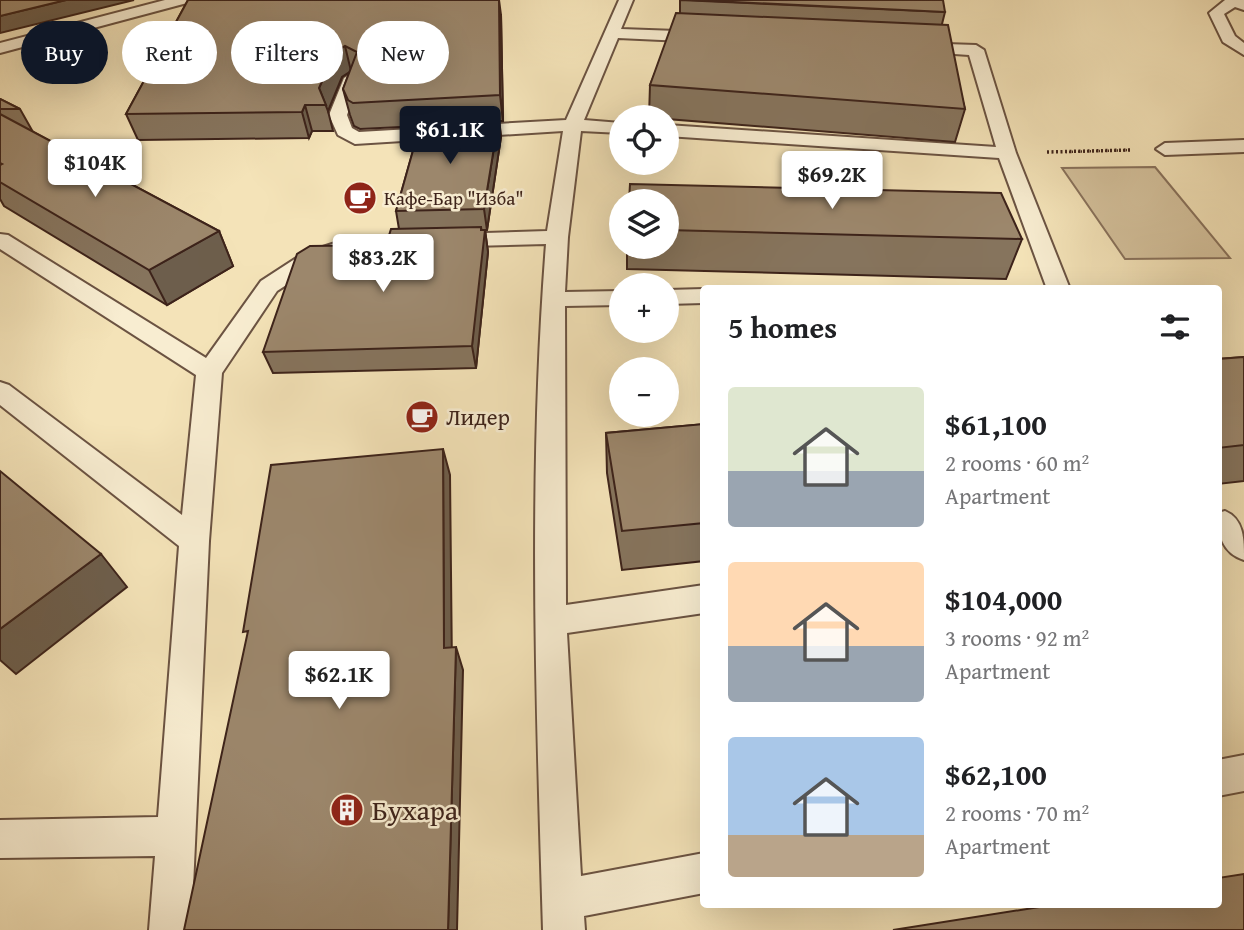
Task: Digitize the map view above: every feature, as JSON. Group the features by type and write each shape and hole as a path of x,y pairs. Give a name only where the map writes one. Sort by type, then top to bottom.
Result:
{"lane":[{"path":"0,48 183,0"},
{"path":"626,0 573,125 557,237 553,299 550,621 564,914 700,874"},
{"path":"1234,0 1244,6"},
{"path":"1241,0 1234,0 1216,13 1228,39 1244,50"},
{"path":"610,33 719,38"},
{"path":"895,47 976,51 1007,153 1057,285"},
{"path":"352,78 338,115 344,131 355,138 573,125 609,127"},
{"path":"679,132 1007,153"},
{"path":"1166,149 1244,146"},
{"path":"170,930 194,541 209,372 269,286 312,258 354,243 557,237"},
{"path":"0,240 209,372"},
{"path":"679,297 700,296"},
{"path":"553,299 609,298"},
{"path":"0,391 194,541"},
{"path":"1229,523 1244,548"},
{"path":"550,621 700,600"},
{"path":"1222,777 1244,773"},
{"path":"0,839 177,836"}],"path":[{"path":"1007,153 1166,149"}],"shaded area":[{"path":"1155,167 1230,258 1125,259 1062,168"}],"building":[{"path":"0,0 66,0 0,16"},
{"path":"188,0 499,0 500,95 353,103 348,100 343,89 357,52 343,47 343,21 231,21 231,84 321,84 319,88 326,105 305,105 302,112 126,114 142,84 217,84 217,21 177,21"},
{"path":"691,0 943,0 945,12"},
{"path":"676,13 948,25 965,109 650,85"},
{"path":"0,99 20,109 0,109"},
{"path":"0,114 219,231 149,270 0,182"},
{"path":"499,117 484,209 396,211 421,122"},
{"path":"630,184 1001,193 1022,239 679,230 679,189 630,189"},
{"path":"481,227 481,230 485,230 472,346 263,352 297,254 310,246 386,245 391,229"},
{"path":"1244,357 1244,445 1222,448 1222,359"},
{"path":"700,424 700,523 622,531 606,433"},
{"path":"443,449 444,648 456,647 448,930 184,930 248,631 243,632 271,465"},
{"path":"0,471 101,554 0,629"},
{"path":"1244,874 1244,930 893,930 1033,908 1222,908 1222,877"}],"place":[{"name":"Кафе-Бар \"Изба\"","path":"360,198"},
{"name":"Лидер","path":"422,417"},
{"name":"Бухара","path":"347,810"}]}
